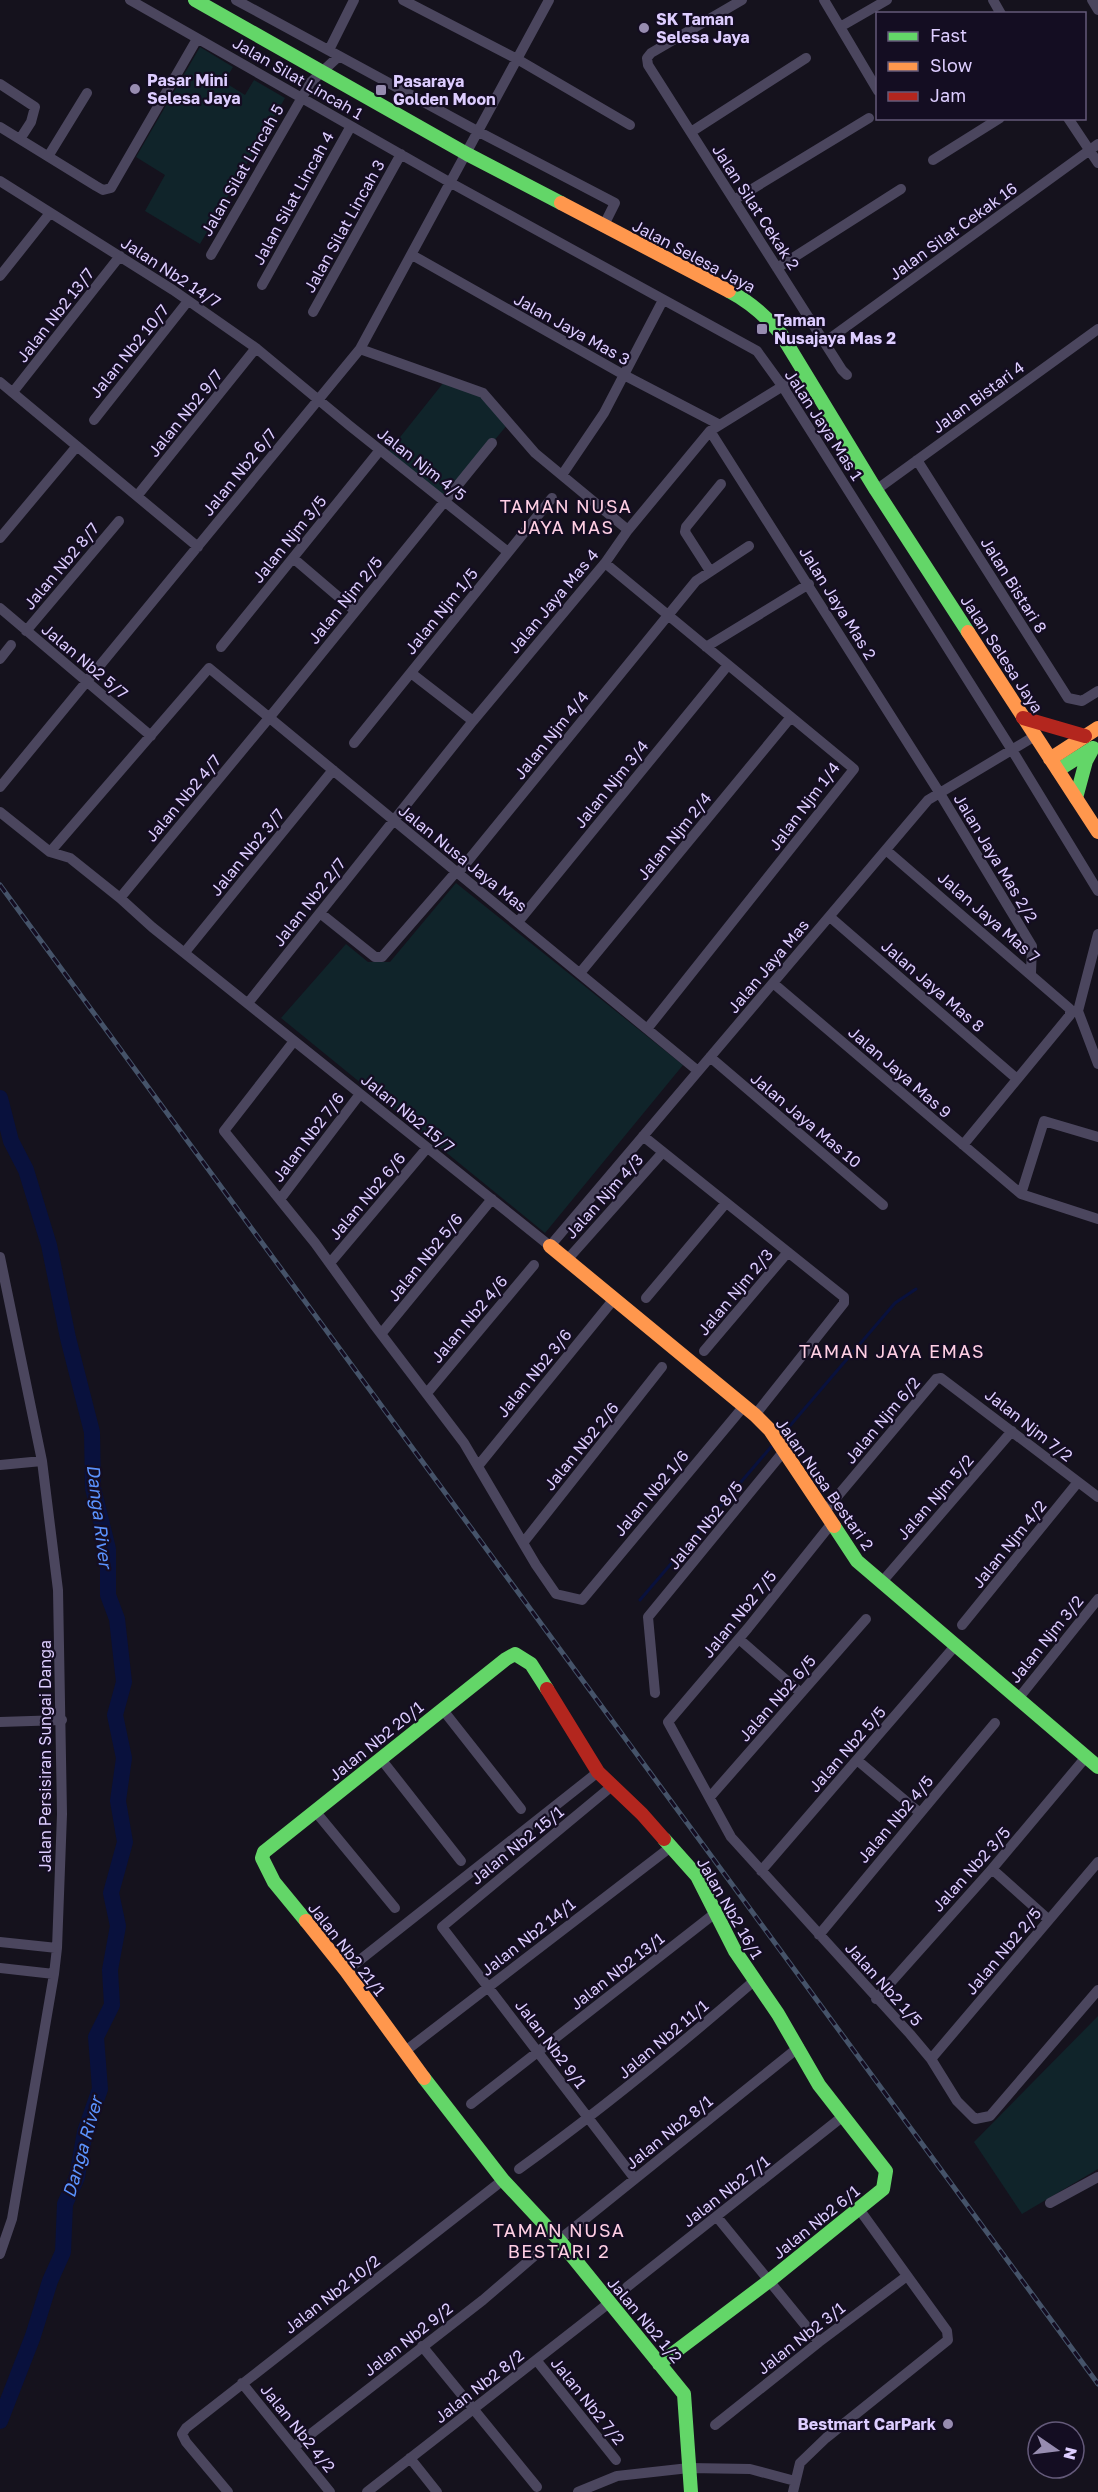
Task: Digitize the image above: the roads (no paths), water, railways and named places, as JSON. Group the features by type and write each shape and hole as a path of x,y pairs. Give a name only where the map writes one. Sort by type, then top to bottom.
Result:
{"street":[{"name":"Jalan Silat Lincah 1","path":"130,0 451,183"},
{"name":"Jalan Selesa Jaya","path":"195,0 467,154 744,299 767,317 781,334 876,490 1098,832"},
{"path":"236,0 478,132 615,203 603,227"},
{"path":"329,50 354,0"},
{"path":"403,0 517,59 630,125"},
{"name":"Jalan Nb2 6/7","path":"0,787 360,349 549,0"},
{"name":"Jalan Silat Cekak 2","path":"742,0 651,53 647,58 648,65 847,375"},
{"path":"824,0 876,88"},
{"path":"840,27 886,0"},
{"path":"1092,0 1098,10"},
{"path":"0,127 103,190 111,188 197,39"},
{"name":"Jalan Silat Lincah 5","path":"211,255 311,82 339,56"},
{"path":"691,132 806,58"},
{"path":"0,84 34,106 31,122 20,138"},
{"path":"49,155 87,93"},
{"path":"734,200 869,118"},
{"path":"933,160 997,120"},
{"path":"1070,120 1094,147 1098,163"},
{"name":"Jalan Silat Lincah 4","path":"262,285 351,126"},
{"name":"Jalan Silat Cekak 16","path":"825,342 1094,147"},
{"name":"Jalan Silat Lincah 3","path":"313,312 401,154"},
{"name":"Jalan Nb2 14/7","path":"0,181 188,301 256,348 318,400"},
{"name":"Jalan Jaya Mas 1","path":"451,183 757,351 783,387 1012,750 1098,891"},
{"path":"777,268 901,189"},
{"path":"0,275 50,213"},
{"name":"Jalan Jaya Mas 3","path":"412,255 624,375 720,425"},
{"name":"Jalan Nb2 13/7","path":"13,392 120,256"},
{"path":"562,476 604,413 663,300"},
{"name":"Jalan Nb2 10/7","path":"94,420 188,301"},
{"name":"Jalan Bistari 4","path":"876,490 1098,329"},
{"name":"Jalan Nb2 9/7","path":"137,496 256,348"},
{"path":"360,349 483,393 535,453 628,530"},
{"name":"Jalan Jaya Mas 4","path":"393,820 605,563 628,530 710,431 804,373"},
{"path":"0,381 198,547"},
{"name":"Jalan Njm 4/5","path":"318,400 508,552"},
{"name":"Jalan Jaya Mas 2","path":"710,431 939,792"},
{"name":"Jalan Njm 2/5","path":"269,718 492,442"},
{"path":"0,538 77,446"},
{"name":"Jalan Njm 3/5","path":"221,647 380,450"},
{"name":"Jalan Bistari 8","path":"917,460 1068,698 1082,701 1098,691"},
{"path":"710,571 687,539 685,532 686,527 721,484"},
{"name":"Jalan Njm 1/5","path":"354,743 552,498"},
{"name":"Jalan Nb2 8/7","path":"26,631 119,521"},
{"name":"Jalan Njm 4/4","path":"320,912 375,957 382,957 457,872 696,581 749,546"},
{"path":"292,558 355,612"},
{"name":"Jalan Njm 1/4","path":"605,563 854,770 647,1029"},
{"path":"706,647 809,585"},
{"name":"Jalan Nb2 5/7","path":"0,608 151,736"},
{"path":"0,659 11,645"},
{"name":"Jalan Njm 3/4","path":"518,922 728,665"},
{"name":"Jalan Nusa Jaya Mas","path":"151,736 208,668 698,1071"},
{"path":"411,673 473,721"},
{"name":"Jalan Njm 2/4","path":"580,974 791,717"},
{"name":"Jalan Nb2 4/7","path":"120,898 269,718"},
{"path":"1023,718 1092,743"},
{"path":"1076,798 1098,728"},
{"path":"50,852 151,736"},
{"name":"Jalan Jaya Mas","path":"550,1246 928,800 1035,736"},
{"path":"1054,764 1092,743"},
{"name":"Jalan Nb2 3/7","path":"185,952 333,770"},
{"name":"Jalan Jaya Mas 2/2","path":"939,792 1032,946 1031,973"},
{"name":"Jalan Nb2 15/7","path":"0,812 50,852 70,858 550,1246"},
{"name":"Jalan Nb2 2/7","path":"248,1004 393,820"},
{"name":"Jalan Jaya Mas 7","path":"886,850 1070,1009 1070,1015 1017,1079"},
{"name":"Jalan Jaya Mas 8","path":"830,916 1017,1079"},
{"path":"1098,934 1078,1011 1098,1064"},
{"name":"Jalan Jaya Mas 9","path":"773,983 1007,1184 1021,1194 1098,1219"},
{"path":"294,1041 224,1131 228,1139 281,1198 464,1443 523,1543"},
{"name":"Jalan Jaya Mas 10","path":"710,1057 883,1205"},
{"path":"963,1145 1017,1079"},
{"name":"Jalan Nb2 7/6","path":"281,1198 360,1094"},
{"path":"1021,1194 1044,1121 1098,1137"},
{"path":"643,1136 788,1252"},
{"name":"Jalan Nb2 6/6","path":"330,1263 427,1148"},
{"name":"Jalan Njm 4/3","path":"567,1260 663,1152"},
{"name":"Jalan Nb2 5/6","path":"381,1334 492,1199"},
{"path":"646,1298 726,1203"},
{"name":"Jalan Nusa Bestari 2","path":"550,1246 749,1410 770,1430 857,1561 1098,1767"},
{"name":"Jalan Nb2 1/6","path":"523,1543 556,1594 582,1600 844,1303 844,1297 788,1252"},
{"name":"Jalan Njm 2/3","path":"704,1351 788,1252"},
{"name":"Jalan Persisiran Sungai Danga","path":"0,1257 42,1461 58,1590 62,1720 62,1814 54,1974 12,2219 0,2254"},
{"name":"Jalan Nb2 4/6","path":"427,1393 534,1265"},
{"name":"Jalan Nb2 3/6","path":"478,1466 614,1299"},
{"name":"Jalan Nb2 2/6","path":"523,1543 662,1367"},
{"name":"Jalan Njm 7/2","path":"941,1378 1098,1497"},
{"name":"Jalan Njm 6/2","path":"828,1517 936,1379 941,1378"},
{"name":"Jalan Njm 5/2","path":"881,1583 1012,1431"},
{"name":"Jalan Nb2 8/5","path":"655,1693 648,1617 784,1451"},
{"path":"0,1465 42,1461"},
{"name":"Jalan Njm 4/2","path":"962,1625 1078,1482"},
{"name":"Jalan Nb2 7/5","path":"668,1722 739,1639 828,1517"},
{"name":"Jalan Njm 3/2","path":"1017,1699 1098,1599"},
{"name":"Jalan Nb2 6/5","path":"710,1797 866,1619"},
{"path":"739,1639 801,1694"},
{"name":"Jalan Nb2 5/5","path":"761,1871 955,1646"},
{"name":"Jalan Nb2 20/1","path":"265,1866 262,1858 264,1852 315,1811 506,1659 515,1654 524,1658"},
{"name":"Jalan Nb2 16/1","path":"524,1658 531,1664 598,1772 642,1814 697,1876 714,1914 754,1981 799,2047 819,2085 886,2171 883,2189"},
{"path":"443,1710 521,1809"},
{"path":"0,1722 62,1720"},
{"name":"Jalan Nb2 1/5","path":"668,1722 731,1837 931,2059 957,2101 975,2119 990,2116 1098,1990"},
{"name":"Jalan Nb2 4/5","path":"819,1935 994,1723"},
{"name":"Jalan Nb2 3/5","path":"876,1999 992,1869 1086,1757"},
{"path":"381,1759 461,1861"},
{"path":"857,1760 920,1813"},
{"path":"346,1971 598,1772"},
{"name":"Jalan Nb2 15/1","path":"442,1927 612,1786"},
{"path":"315,1811 395,1908"},
{"name":"Jalan Nb2 14/1","path":"404,2052 672,1846"},
{"name":"Jalan Nb2 2/5","path":"931,2059 1098,1862"},
{"name":"Jalan Nb2 21/1","path":"265,1866 274,1882 346,1971 404,2052"},
{"path":"992,1869 1049,1920"},
{"name":"Jalan Nb2 13/1","path":"471,2104 714,1914"},
{"name":"Jalan Nb2 9/1","path":"442,1927 635,2179"},
{"path":"0,1942 57,1948"},
{"path":"0,1968 54,1974"},
{"name":"Jalan Nb2 11/1","path":"519,2169 682,2044 754,1981"},
{"name":"Jalan Nb2 8/1","path":"559,2240 799,2047"},
{"name":"Jalan Nb2 1/2","path":"404,2052 503,2180 559,2240 684,2394 691,2492"},
{"name":"Jalan Nb2 7/1","path":"627,2287 842,2117"},
{"path":"1050,2203 1098,2177"},
{"name":"Jalan Nb2 10/2","path":"228,2492 182,2434 186,2428 503,2180"},
{"name":"Jalan Nb2 6/1","path":"658,2364 769,2281 883,2189"},
{"path":"578,2492 617,2476 689,2468 750,2469 794,2486 800,2463 826,2438 948,2340 947,2331 859,2209"},
{"path":"717,2217 819,2342"},
{"name":"Jalan Nb2 9/2","path":"294,2446 539,2252"},
{"name":"Jalan Nb2 3/1","path":"715,2425 819,2342 907,2276"},
{"name":"Jalan Nb2 8/2","path":"367,2492 609,2303"},
{"path":"423,2346 537,2487"},
{"name":"Jalan Nb2 7/2","path":"537,2361 616,2460"},
{"name":"Jalan Nb2 4/2","path":"243,2383 330,2492"},
{"path":"410,2458 437,2492"}],"waterway":[{"name":"Danga River","path":"0,1098 11,1141 26,1170 49,1245 68,1338 92,1432 93,1488 108,1549 108,1595 117,1619 124,1682 115,1715 124,1758 118,1801 125,1842 111,1893 118,1926 110,1970 112,2005 96,2037 100,2089 85,2132 77,2177 65,2204 63,2252 50,2281 33,2336 0,2421"},
{"path":"782,1435 895,1303 916,1289"},
{"path":"640,1600 771,1447"}],"railway":[{"path":"0,885 1098,2384"}],"place":[{"name":"SK Taman Selesa Jaya","path":"644,28"},
{"name":"Pasar Mini Selesa Jaya","path":"135,89"},
{"name":"Pasaraya Golden Moon","path":"381,90"},
{"name":"Taman Nusajaya Mas 2","path":"762,329"},
{"name":"Bestmart CarPark","path":"948,2424"}],"district":[{"name":"TAMAN NUSA JAYA MAS","path":"566,516"},
{"name":"TAMAN JAYA EMAS","path":"892,1351"},
{"name":"TAMAN NUSA BESTARI 2","path":"559,2240"}]}
